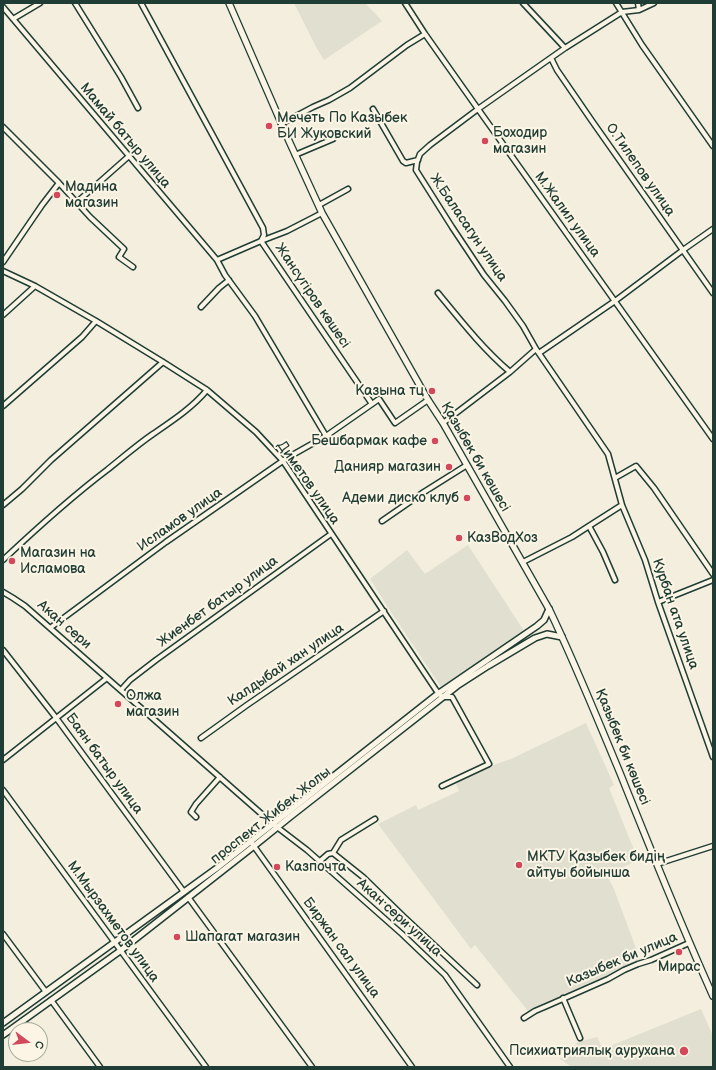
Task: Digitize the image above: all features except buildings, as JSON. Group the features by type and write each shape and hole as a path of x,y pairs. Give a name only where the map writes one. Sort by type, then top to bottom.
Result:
{"main road":[{"name":"Қазыбек би көшесі","path":"228,3 322,213 549,609 598,719 689,943 713,996"}],"street":[{"path":"13,19 40,3"},
{"path":"75,3 121,77 138,108"},
{"name":"Жансүгіров көшесі","path":"140,3 263,228 264,235 261,241 372,404"},
{"name":"М.Жалил улица","path":"405,3 478,110 713,439"},
{"path":"522,3 565,48"},
{"path":"616,3 642,45 713,146"},
{"path":"638,3 640,10"},
{"path":"373,109 403,161 406,163 418,160 420,154 430,146 565,48 622,12 640,10 654,3"},
{"name":"Мамай батыр улица","path":"3,7 217,260 228,280 255,316 326,436"},
{"path":"281,124 350,88 407,45 425,34"},
{"name":"О.Тилепов улица","path":"552,58 557,70 713,293"},
{"path":"3,127 59,183 90,217 124,249 119,257 133,267"},
{"path":"295,155 332,140"},
{"path":"77,202 128,156"},
{"name":"Ж.Баласагун улица","path":"418,160 416,170 484,275 505,301 608,454 615,478"},
{"path":"3,262 59,183"},
{"path":"319,205 348,188"},
{"path":"217,260 287,231 322,213"},
{"path":"539,353 615,301 713,229"},
{"name":"Диметов улица","path":"3,271 35,286 96,321 208,390 256,432 283,461 436,690 441,695"},
{"path":"202,307 228,280"},
{"path":"3,315 35,286"},
{"path":"438,293 481,344 510,372"},
{"path":"3,406 82,337 96,321"},
{"path":"443,423 510,372 536,348"},
{"path":"3,505 22,489 51,460 163,362"},
{"path":"3,560 32,532 105,470 173,420 208,390"},
{"path":"372,404 379,399 395,423 428,400"},
{"name":"Исламов улица","path":"50,628 166,542 283,461 326,436 372,404"},
{"path":"382,521 467,465"},
{"path":"615,478 636,466 654,488 713,574"},
{"name":"Курбан ата улица","path":"615,478 622,505 645,560 658,602 713,757"},
{"path":"523,562 572,537 622,505"},
{"path":"589,526 603,552 615,580"},
{"name":"Жиенбет батыр улица","path":"121,690 130,680 156,660 331,534"},
{"path":"658,602 713,580"},
{"name":"Акан сери","path":"3,592 25,606 107,678"},
{"name":"проспект Жибек Жолы","path":"3,1035 120,950 441,695 537,626 544,620 549,609"},
{"name":"Калдыбай хан улица","path":"201,738 384,611"},
{"name":"проспект Жибек Жолы","path":"441,695 535,638 547,634 562,637"},
{"name":"Баян батыр улица","path":"3,650 57,718 184,892"},
{"path":"3,760 107,678"},
{"name":"Акан сери улица","path":"107,678 275,826 307,850 445,974 510,1067"},
{"path":"441,695 452,697 489,764 442,786"},
{"path":"196,817 191,812 196,804 220,778"},
{"name":"М.Мырзахметов улица","path":"3,790 206,1067"},
{"path":"320,862 328,854 333,853 341,840 375,819"},
{"name":"проспект Жибек Жолы","path":"3,1023 114,942 253,844"},
{"name":"Биржан сал улица","path":"253,844 412,1067"},
{"path":"657,864 713,846"},
{"path":"333,853 363,877 477,985"},
{"path":"188,897 312,1067"},
{"path":"3,934 46,992"},
{"name":"Казыбек би улица","path":"524,1018 535,1011 624,970 689,943"},
{"name":"Казыбек би улица","path":"563,998 580,1038"},
{"path":"51,1000 100,1067"}],"shaded area":[{"path":"294,3 365,3 382,21 324,60"},
{"path":"468,545 524,631 441,687 370,579 407,550 425,574"},
{"name":"МКТУ Қазыбек бидің айтуы бойынша","path":"586,723 614,785 609,788 638,860 607,875 614,889 641,962 528,1011 475,945 471,949 378,824 416,805 418,810 459,791 455,781 511,759"},
{"path":"701,1009 713,1036 713,1067 572,1067 560,1059 578,1042 597,1037 603,1049"}],"place":[{"name":"Мечеть По Казыбек БИ Жуковский","path":"269,126"},
{"name":"Боходир магазин","path":"485,141"},
{"name":"Мадина магазин","path":"57,195"},
{"name":"Казына тц","path":"432,391"},
{"name":"Бешбармак кафе","path":"435,441"},
{"name":"Данияр магазин","path":"449,467"},
{"name":"Адеми диско клуб","path":"467,498"},
{"name":"КазВодХоз","path":"459,538"},
{"name":"Магазин на Исламова","path":"12,561"},
{"name":"Олжа магазин","path":"118,704"},
{"name":"МКТУ Қазыбек бидің айтуы бойынша","path":"519,865"},
{"name":"Казпочта","path":"277,867"},
{"name":"Шапагат магазин","path":"177,937"},
{"name":"Мирас","path":"679,952"},
{"name":"Психиатриялық аурухана","path":"684,1051"}]}
